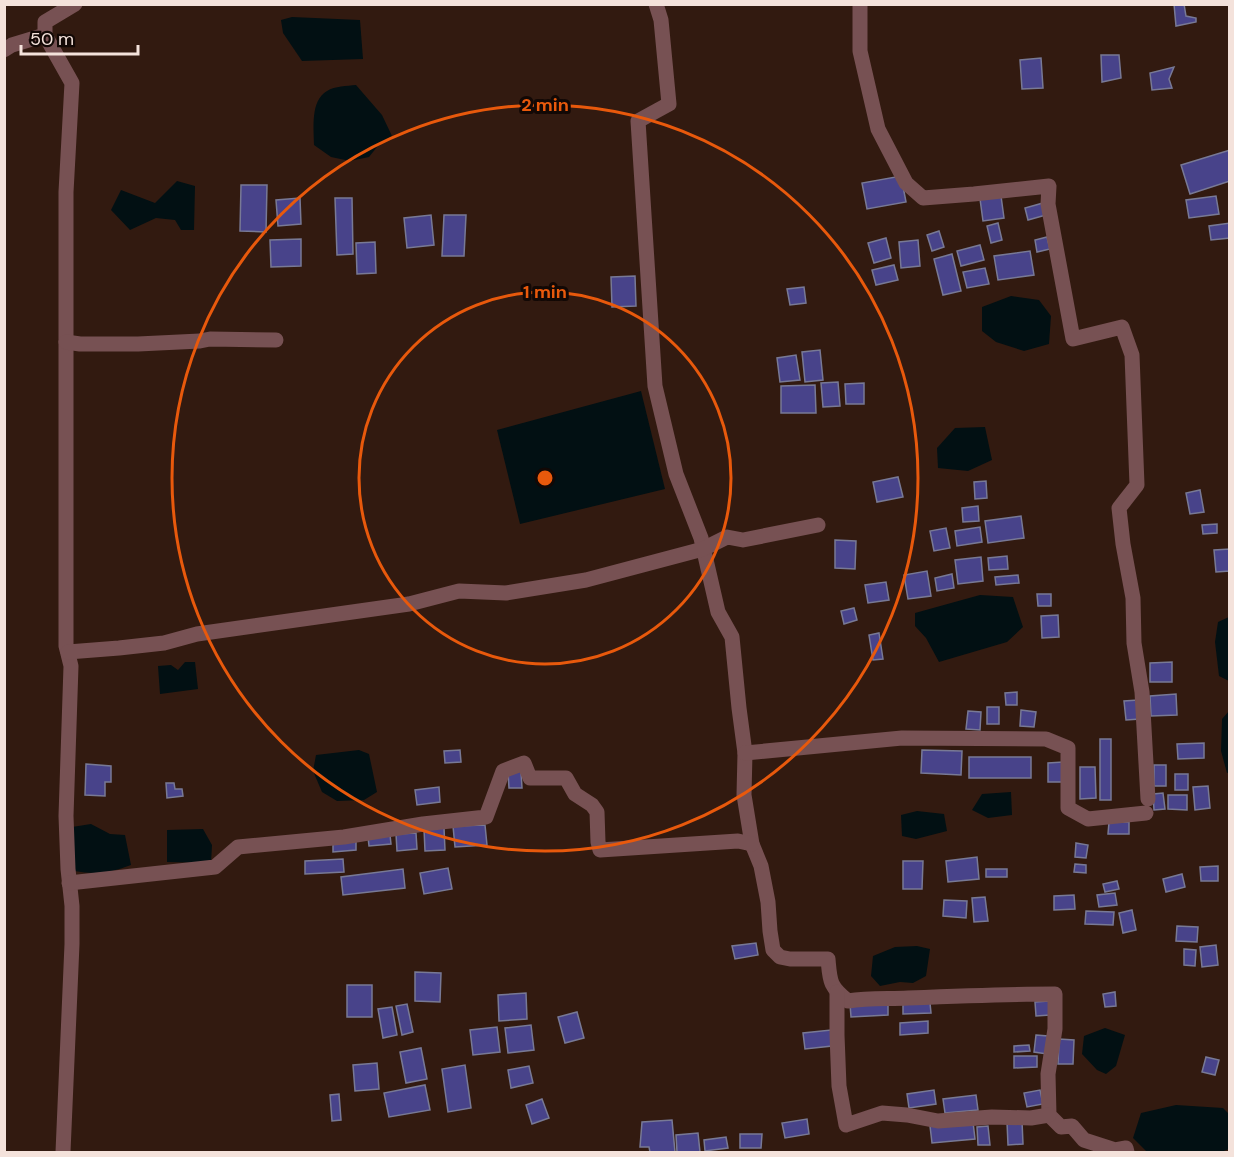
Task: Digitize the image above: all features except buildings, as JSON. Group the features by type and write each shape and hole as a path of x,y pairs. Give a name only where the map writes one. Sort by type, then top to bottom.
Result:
{"street":[{"path":"63,1152 72,944 66,816 71,666 66,646 66,192 72,83 45,35 45,22 75,4"},
{"path":"656,4 661,20 669,104 638,121 655,386 676,474 701,538 718,612 732,637 745,753 744,795 752,844 761,866 768,902 773,950 780,957 790,959 828,959 830,981 837,992 848,1001 870,998 982,994 1056,994 1055,1029 1048,1074 1049,1115 1061,1127 1072,1126 1084,1140 1115,1150 1126,1148 1127,1152"},
{"path":"745,753 902,738 1046,739 1068,748 1068,808 1088,819 1147,806 1142,692 1134,643 1133,598 1119,508 1137,485 1132,355 1122,327 1073,339 1048,204 1049,186 923,198 906,183 878,129 860,51 860,4"},
{"path":"4,50 12,45 45,35"},
{"path":"66,342 138,344 210,339 276,340"},
{"path":"68,652 164,642 197,634 409,604 459,591 506,593 563,584 703,549 727,537 743,540 818,525"},
{"path":"69,883 216,867 238,847 344,837 423,824 486,817 503,771 524,763 530,778 566,778 575,794 592,805 597,812 600,850 738,841 752,844"},
{"path":"837,992 839,1086 846,1125 882,1113 938,1121 992,1117 1031,1118 1049,1115"}],"shaded area":[{"path":"292,17 360,20 363,59 302,61 283,33 281,20"},
{"path":"356,85 382,115 392,136 377,147 369,157 350,161 331,157 314,145 314,115 318,101 327,91 337,87"},
{"path":"177,181 195,186 194,230 181,230 175,220 156,218 130,230 111,210 121,190 155,203"},
{"path":"1011,296 1039,300 1051,316 1049,344 1024,351 996,342 982,331 982,307"},
{"path":"641,391 665,489 520,524 497,430"},
{"path":"985,427 992,460 968,471 938,468 937,448 955,428"},
{"path":"980,595 1013,597 1023,627 1007,642 939,662 926,638 915,626 915,613"},
{"path":"1229,617 1229,681 1219,676 1215,642 1218,622"},
{"path":"185,662 195,662 198,689 160,694 158,666 171,665 178,670"},
{"path":"1229,711 1230,772 1227,773 1221,751 1222,719"},
{"path":"359,750 369,754 377,792 364,800 337,801 322,792 313,771 316,755"},
{"path":"1011,792 1012,815 988,818 972,810 982,794"},
{"path":"917,811 944,814 947,831 916,839 902,836 901,815"},
{"path":"91,824 110,834 125,835 131,865 103,872 74,871 72,827"},
{"path":"203,829 212,845 211,863 167,862 167,830"},
{"path":"917,946 930,949 926,976 913,983 900,982 880,986 871,976 873,956 895,947"},
{"path":"1105,1028 1125,1035 1116,1066 1106,1074 1097,1070 1082,1054 1084,1036"},
{"path":"1176,1105 1223,1108 1229,1114 1229,1149 1221,1152 1147,1152 1133,1138 1141,1113"}]}
